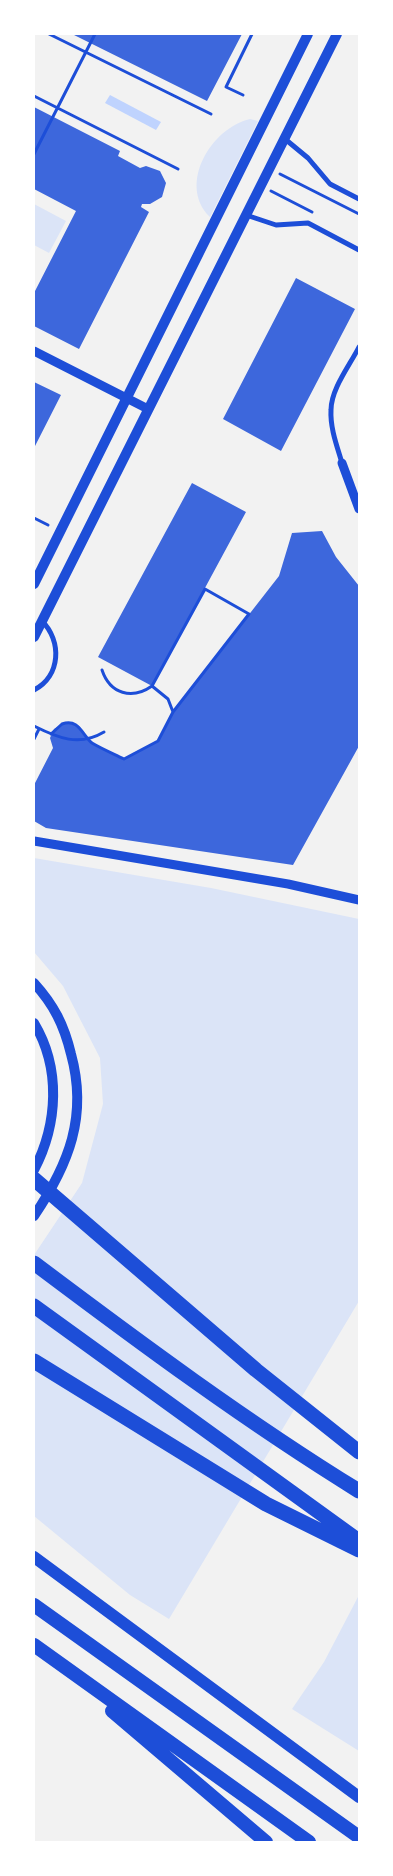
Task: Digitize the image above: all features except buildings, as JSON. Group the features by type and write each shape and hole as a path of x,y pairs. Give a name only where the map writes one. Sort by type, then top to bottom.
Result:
{"highway":[{"path":"34,1178 256,1370 305,1411 359,1452"},
{"path":"34,1263 104,1316 237,1410 312,1462 359,1491"},
{"path":"34,1306 85,1345 359,1541"},
{"path":"34,1361 266,1504 359,1550"},
{"path":"34,1605 359,1837"},
{"path":"38,1648 266,1842"},
{"path":"38,1648 309,1842"}],"main road":[{"path":"34,584 308,34"},
{"path":"34,637 337,34"},
{"path":"34,983 64,1026 77,1074 79,1109 72,1141 60,1173 34,1216"},
{"path":"34,1023 42,1036 54,1077 53,1105 48,1136 34,1170"},
{"path":"34,1557 359,1797"},
{"path":"336,1781 359,1791"}],"street":[{"path":"284,139 308,158 330,184 359,199"},
{"path":"246,215 276,225 308,224 359,250"},
{"path":"359,347 336,392 331,408 332,426 342,463 359,508"},
{"path":"34,351 148,409"},
{"path":"34,690 48,678 54,666 57,653 55,640 49,628 42,620"},
{"path":"34,841 288,884 359,899"}],"path":[{"path":"49,34 210,114"},
{"path":"34,154 95,34"},
{"path":"243,95 226,87 252,34"},
{"path":"34,96 178,169"},
{"path":"280,174 359,214"},
{"path":"34,518 48,525"},
{"path":"51,734 62,724 75,724 83,730 91,742 124,759 158,741 173,712 250,614 205,589 152,686 140,693 127,694 119,692 105,680 102,670"},
{"path":"152,686 168,699 173,712"},
{"path":"34,726 71,741 96,737 104,732"},
{"path":"34,739 39,729"}],"shaded area":[{"path":"250,119 258,121 210,217 201,204 197,189 198,174 203,159 223,134 236,124"},
{"path":"34,204 66,221 49,253 34,245"},
{"path":"34,858 211,888 359,919 359,1301 169,1619 130,1595 34,1516 34,1255 82,1183 103,1104 100,1058 63,986 34,952"},
{"path":"359,1595 359,1751 292,1709 324,1662"}],"water":[{"path":"110,95 161,122 156,130 105,103"}]}
